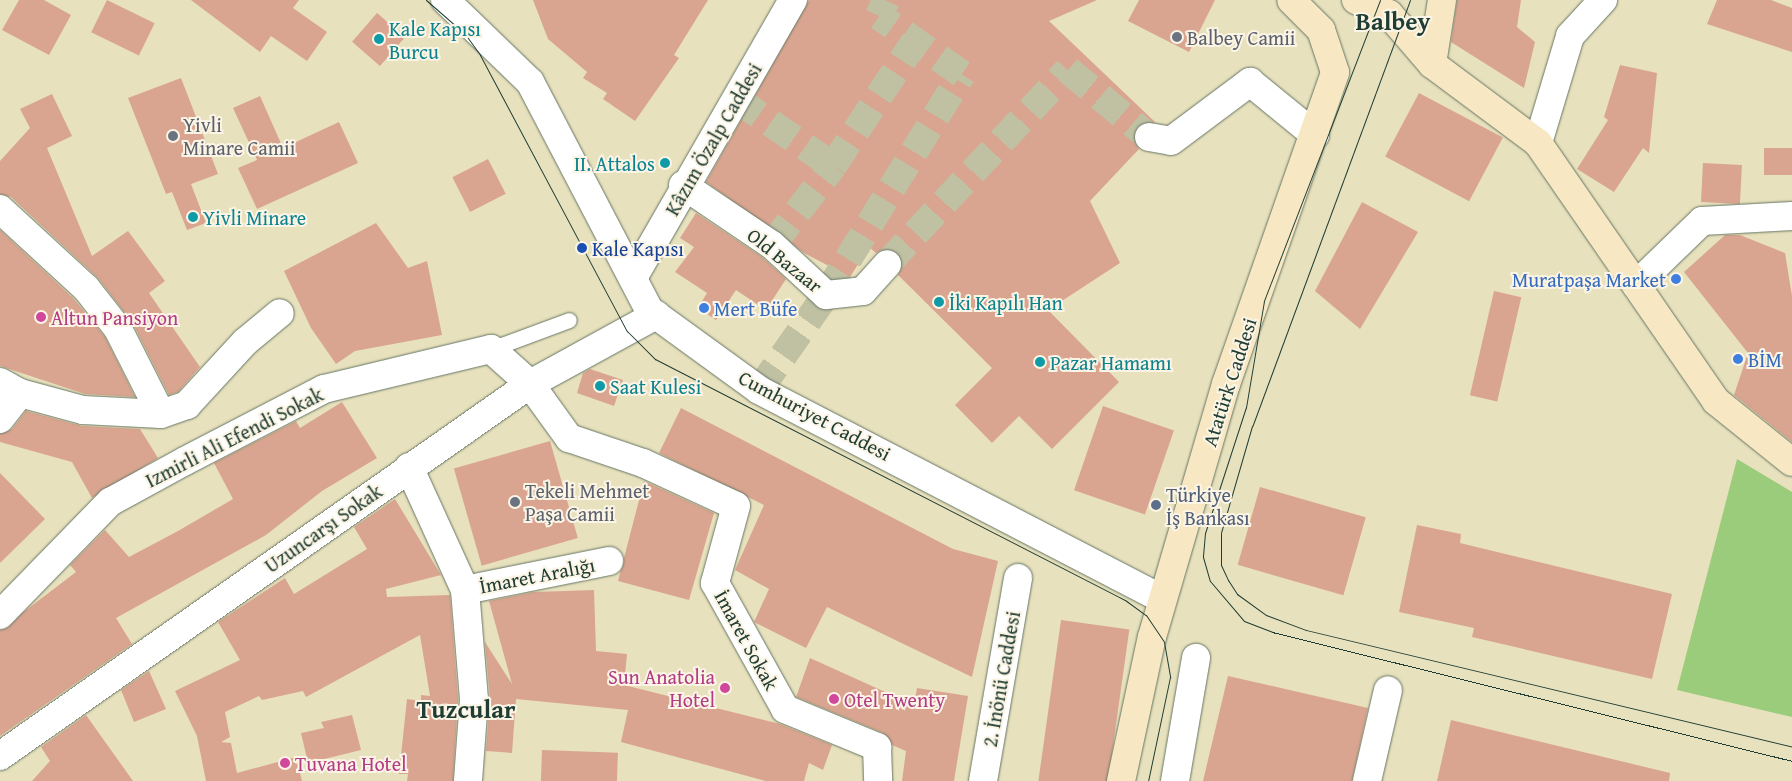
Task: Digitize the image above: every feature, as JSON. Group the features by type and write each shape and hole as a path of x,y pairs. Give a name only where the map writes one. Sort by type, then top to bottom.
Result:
{"street":[{"name":"Cumhuriyet Caddesi","path":"444,0 530,82 633,278 636,291 656,315 759,390 1162,599"},
{"name":"Kâzım Özalp Caddesi","path":"633,278 683,185 793,0"},
{"name":"Atatürk Caddesi","path":"1121,781 1162,599 1226,384 1315,134 1335,72 1321,30 1291,0"},
{"path":"1356,0 1389,14 1432,64 1538,143 1716,401 1792,462"},
{"path":"1432,64 1442,0"},
{"path":"1538,143 1570,36 1603,0"},
{"path":"1150,138 1171,141 1250,82 1315,134"},
{"name":"Old Bazaar","path":"683,185 772,246 826,294 863,290 887,264"},
{"path":"0,209 70,271 97,302 118,329 162,414"},
{"path":"1636,285 1702,222 1792,216"},
{"path":"0,419 10,388 83,410 162,414 187,405 245,342 280,314"},
{"name":"Uzuncarşı Sokak","path":"0,756 409,467 530,384 656,315"},
{"path":"491,349 530,384"},
{"name":"Izmirli Ali Efendi Sokak","path":"0,614 110,502 185,461 324,389 491,349"},
{"name":"İmaret Sokak","path":"530,384 569,438 643,463 736,506 714,583 785,709 877,748 878,781"},
{"path":"409,467 465,590 474,700 468,781"},
{"name":"İmaret Aralığı","path":"465,590 609,561"},
{"name":"2. İnönü Caddesi","path":"983,781 1018,578"},
{"path":"1175,781 1196,658"},
{"path":"1367,781 1388,690"}],"lane":[{"path":"491,349 570,320"}],"green space":[{"path":"1737,459 1792,492 1792,717 1677,690"}],"building":[{"path":"19,0 44,0 71,15 49,55 2,30"},
{"path":"107,0 155,23 139,56 91,32"},
{"path":"191,0 299,0 293,8 327,32 307,61 271,36 260,52"},
{"path":"533,0 708,0 674,55 679,58 635,121 603,99 607,93 583,78 587,72 548,39"},
{"path":"809,0 1097,0 1049,21 1155,122 1137,127 1134,142 1139,149 1090,201 1120,263 1048,310 1119,382 1052,449 1019,416 992,443 955,405 992,368 898,275 902,267 897,252 883,249 876,253 869,247 850,277 804,253 706,182"},
{"name":"Balbey Camii","path":"1139,0 1215,0 1189,52 1128,21"},
{"path":"1457,0 1521,0 1517,27 1535,42 1524,88 1451,42"},
{"path":"1717,0 1771,0 1792,8 1792,52 1707,24"},
{"name":"Kale Kapısı Burcu","path":"377,13 405,37 380,66 352,42"},
{"path":"1620,65 1657,73 1649,153 1643,148 1614,192 1577,169 1608,120 1604,117"},
{"name":"Yivli Minare Camii","path":"181,78 218,174 191,184 206,223 187,230 172,192 166,194 128,98"},
{"path":"1419,93 1503,138 1469,201 1385,157"},
{"path":"52,94 72,136 47,148 92,256 128,231 165,281 149,293 200,367 178,392 169,395 132,322 98,278 11,197 0,194 0,161 30,128 20,109"},
{"path":"260,96 283,148 339,122 358,163 257,209 238,168 257,160 233,108"},
{"path":"1764,148 1792,148 1792,175 1764,175"},
{"path":"488,159 506,194 470,212 452,177"},
{"path":"1703,163 1742,165 1740,204 1701,202"},
{"path":"1362,202 1418,232 1360,329 1315,291"},
{"path":"696,213 762,257 786,279 766,310 736,290 716,320 698,308 707,293 675,272 694,247 680,238"},
{"path":"376,223 408,268 427,261 442,335 355,351 336,364 311,328 284,271"},
{"path":"0,230 74,299 105,337 135,397 85,394 0,366"},
{"path":"1725,235 1740,235 1785,253 1792,296 1792,442 1734,395 1748,353 1684,272"},
{"path":"1494,291 1521,297 1497,402 1470,395"},
{"name":"Saat Kulesi","path":"590,369 623,380 614,406 577,393 583,373"},
{"path":"342,402 377,458 322,491 266,535 116,618 132,644 0,736 0,630 76,572 70,565 105,530 129,557 178,531 233,499 214,463 296,421 300,428"},
{"path":"1103,406 1174,430 1145,515 1074,490"},
{"path":"681,408 953,549 998,561 972,677 827,607 806,648 754,622 769,589 735,570 764,505 659,453"},
{"path":"26,411 82,426 140,429 158,458 92,498 72,462 0,442 0,434 12,429"},
{"name":"Tekeli Mehmet Paşa Camii","path":"550,441 578,538 482,566 454,469"},
{"path":"0,473 45,519 0,563"},
{"path":"644,481 714,513 689,600 618,581"},
{"path":"1260,487 1366,517 1343,595 1238,565"},
{"path":"395,499 441,575 386,589 387,597 450,595 458,699 453,781 407,781 408,774 399,774 407,699 421,701 421,695 430,696 420,635 306,697 303,691 262,700 259,696 225,712 230,737 221,742 231,743 237,773 296,757 302,781 206,781 197,736 175,691 240,660 218,622 285,578 294,594 367,549 354,527"},
{"path":"1417,525 1461,534 1460,543 1672,594 1652,679 1472,637 1474,628 1399,612"},
{"path":"594,590 596,651 627,654 624,685 780,724 832,745 823,770 809,763 804,781 766,781 621,742 628,710 516,699 512,753 486,751 490,698 485,642 512,684 489,601 534,592"},
{"path":"1061,620 1129,630 1108,781 1038,781"},
{"path":"810,658 914,705 917,688 968,696 954,781 902,781 906,751 892,745 883,733 796,697"},
{"path":"149,671 166,709 134,722 121,690"},
{"path":"1228,676 1368,708 1352,781 1203,781"},
{"path":"86,715 133,781 32,781 50,761 41,747"},
{"path":"352,715 361,750 308,763 301,733 324,728 321,722"},
{"path":"1451,720 1670,773 1669,781 1437,781"},
{"path":"542,750 618,753 617,781 541,781"}],"tunnel":[{"path":"759,390 826,295 962,74 879,16 886,0"},
{"path":"772,245 833,166 915,41"},
{"path":"887,264 1068,70 1149,137"},
{"path":"736,99 833,166"}],"tram line":[{"path":"426,0 465,34 480,55 627,331 655,359 1125,600 1146,615 1164,642 1170,677 1148,781"},
{"path":"1380,0 1264,301 1246,407 1205,533 1203,557 1210,581 1244,621 1272,632 1792,761"},
{"path":"1410,0 1252,426 1221,533 1221,565 1228,580 1237,594 1266,615 1306,630 1792,747"}],"place":[{"name":"Balbey Camii","path":"1177,37"},
{"name":"Kale Kapısı Burcu","path":"379,39"},
{"name":"Yivli Minare Camii","path":"173,136"},
{"name":"II. Attalos","path":"665,163"},
{"name":"Yivli Minare","path":"193,217"},
{"name":"Kale Kapısı","path":"582,248"},
{"name":"Muratpaşa Market","path":"1676,279"},
{"name":"İki Kapılı Han","path":"939,302"},
{"name":"Mert Büfe","path":"704,308"},
{"name":"Altun Pansiyon","path":"41,317"},
{"name":"BİM","path":"1738,359"},
{"name":"Pazar Hamamı","path":"1040,362"},
{"name":"Saat Kulesi","path":"600,386"},
{"name":"Tekeli Mehmet Paşa Camii","path":"515,502"},
{"name":"Türkiye İş Bankası","path":"1156,505"},
{"name":"Sun Anatolia Hotel","path":"725,688"},
{"name":"Otel Twenty","path":"834,699"},
{"name":"Tuvana Hotel","path":"285,763"}],"district":[{"name":"Balbey","path":"1393,21"},
{"name":"Tuzcular","path":"466,709"}]}
